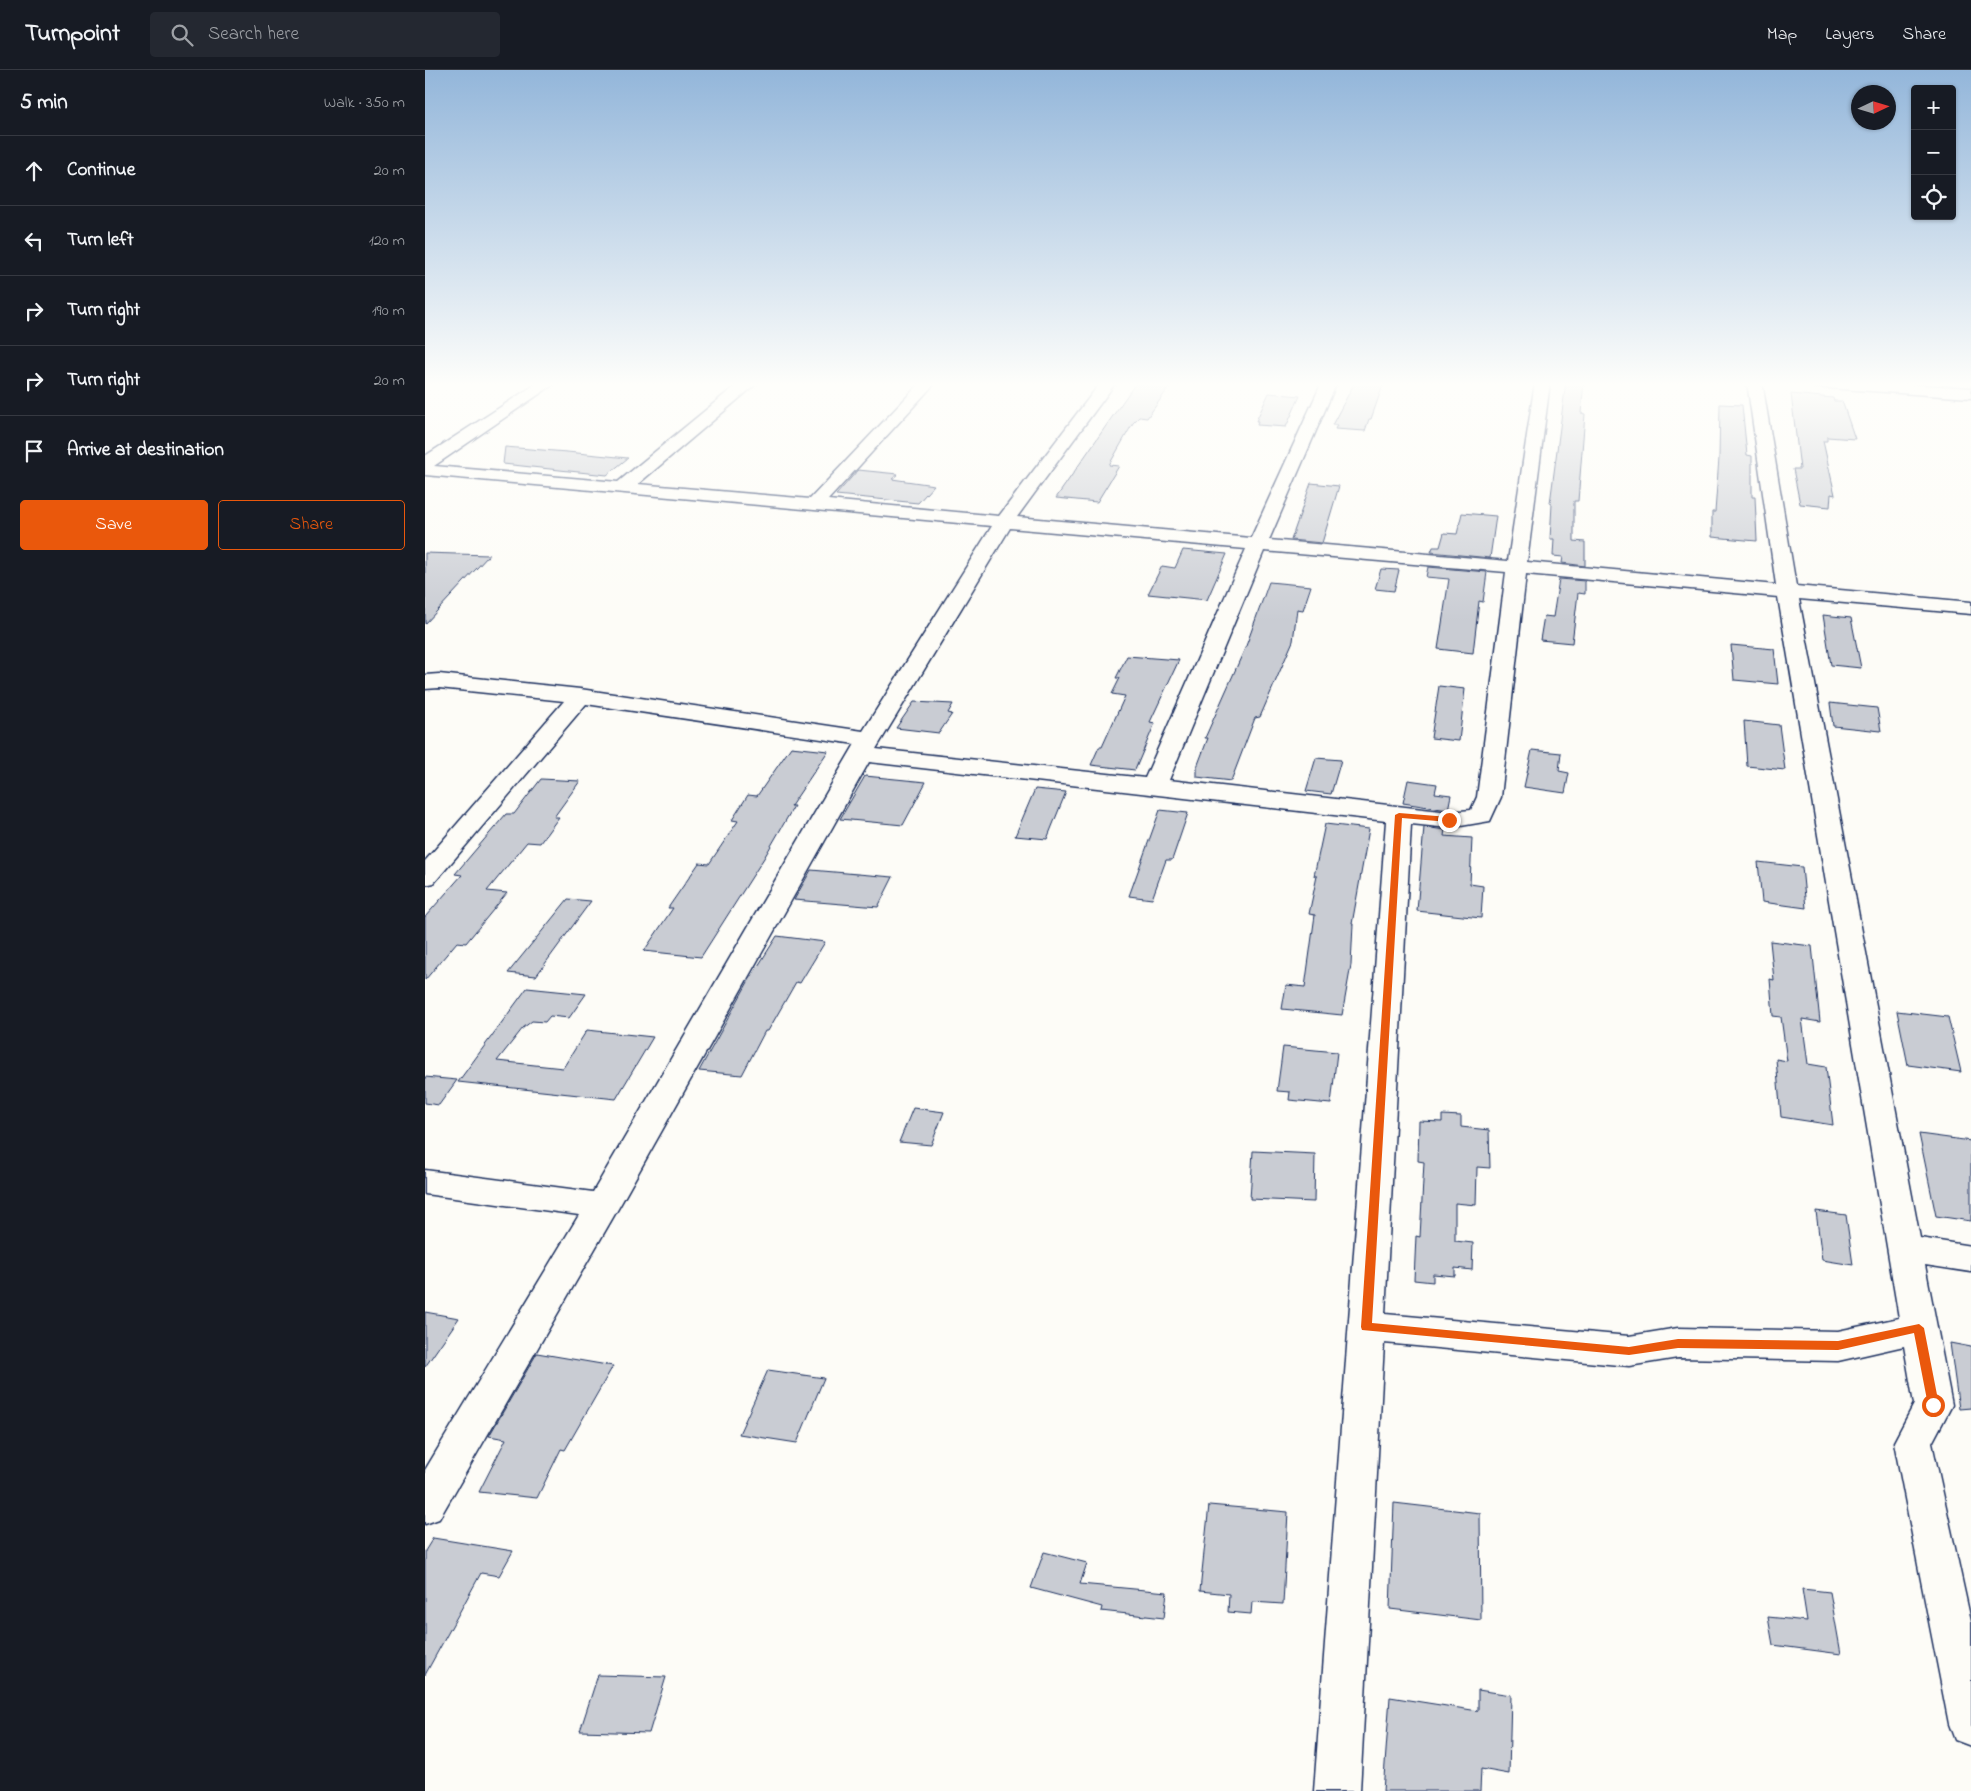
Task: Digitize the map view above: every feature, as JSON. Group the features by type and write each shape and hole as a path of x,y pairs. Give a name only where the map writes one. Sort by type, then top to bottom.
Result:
{"street":[{"path":"622,488 653,462"},
{"path":"813,506 854,462"},
{"path":"425,1506 602,1206 865,746 1005,521 1049,462"},
{"path":"1154,786 1294,462"},
{"path":"425,682 439,681 580,696 865,746 1154,786 1449,820 1481,816 1489,798 1532,462"},
{"path":"1767,462 1787,591 1933,1405 1913,1442 1971,1724"},
{"path":"425,470 1971,608"},
{"path":"425,877 580,696"},
{"path":"1337,1791 1399,815"},
{"path":"425,1182 602,1206"},
{"path":"1905,1249 1971,1259"},
{"path":"1366,1327 1629,1351 1678,1344 1838,1346 1919,1328"}],"building":[{"path":"503,462 623,462 607,475 503,464"},
{"path":"1081,462 1111,462 1109,465 1119,466 1097,502 1056,498"},
{"path":"1555,462 1581,462 1578,501 1574,501 1574,541 1585,542 1585,566 1562,563 1563,557 1553,556 1554,539 1550,539 1552,504 1550,503"},
{"path":"1719,462 1752,462 1752,497 1755,497 1757,541 1712,537 1712,512 1715,512"},
{"path":"1799,462 1828,462 1835,495 1831,494 1830,507 1800,504 1793,469 1800,469"},
{"path":"858,470 898,474 892,479 934,485 918,503 836,495"},
{"path":"1311,483 1339,486 1322,543 1291,540"},
{"path":"1462,513 1496,516 1490,558 1431,552 1433,547 1440,547 1444,533 1457,534"},
{"path":"1183,550 1227,554 1207,600 1148,594 1162,566 1175,568"},
{"path":"425,553 489,555 425,624"},
{"path":"1428,567 1487,572 1483,602 1479,601 1473,653 1438,649 1449,579 1426,577"},
{"path":"1381,569 1399,570 1394,591 1375,589"},
{"path":"1559,579 1585,581 1585,594 1578,593 1572,643 1540,640 1544,616 1553,617"},
{"path":"1269,582 1311,586 1303,610 1297,609 1293,641 1260,717 1255,718 1231,781 1197,777 1197,767 1208,738 1205,738 1246,646"},
{"path":"1823,615 1851,618 1861,668 1831,665"},
{"path":"1731,645 1774,649 1778,684 1734,680"},
{"path":"1127,656 1179,660 1150,722 1155,723 1135,770 1091,765 1099,747 1102,747 1125,696 1112,694 1120,678 1116,678"},
{"path":"1439,686 1465,689 1459,741 1431,738"},
{"path":"914,702 953,704 948,713 952,714 939,733 896,728"},
{"path":"1830,703 1877,708 1881,731 1833,726"},
{"path":"1744,721 1779,725 1785,770 1747,766"},
{"path":"791,747 828,751 791,806 794,806 764,858 701,957 644,951 673,908 668,908 699,863 709,864 738,821 732,820 748,795 757,796"},
{"path":"1532,750 1561,753 1559,771 1569,773 1565,793 1524,787"},
{"path":"1316,758 1341,760 1331,794 1306,791"},
{"path":"865,776 926,782 903,825 840,819"},
{"path":"541,779 580,781 554,817 559,817 540,843 527,842 487,891 507,893 466,943 457,942 425,980 425,917 462,875 455,874 506,814 514,814"},
{"path":"1408,780 1437,784 1435,793 1451,795 1448,810 1403,803"},
{"path":"1035,789 1066,792 1047,839 1015,836"},
{"path":"1160,810 1188,813 1172,860 1166,860 1152,899 1129,896"},
{"path":"1325,824 1369,829 1352,924 1351,965 1342,1015 1282,1009 1286,985 1305,987 1315,915 1309,914 1317,876 1314,876"},
{"path":"1424,827 1445,830 1444,836 1472,838 1470,884 1483,886 1481,918 1417,911"},
{"path":"1758,862 1802,867 1806,908 1762,902"},
{"path":"811,870 893,877 878,907 794,900"},
{"path":"568,899 591,901 536,976 508,973"},
{"path":"777,936 825,942 800,983 796,982 768,1031 765,1031 742,1075 699,1071 748,982"},
{"path":"1770,941 1812,946 1820,1022 1802,1019 1808,1064 1826,1067 1833,1125 1781,1117 1776,1059 1787,1061 1781,1017 1773,1016 1770,979 1774,980"},
{"path":"527,988 586,994 569,1018 550,1016 545,1022 532,1021 523,1028 497,1061 563,1068 587,1030 653,1037 616,1099 458,1082"},
{"path":"1897,1011 1948,1017 1961,1072 1908,1065"},
{"path":"1283,1047 1337,1052 1331,1104 1289,1100 1290,1092 1277,1091"},
{"path":"425,1077 457,1080 439,1105 425,1103"},
{"path":"913,1108 944,1112 931,1145 899,1142"},
{"path":"1442,1115 1461,1116 1461,1127 1489,1130 1490,1168 1477,1167 1476,1205 1455,1203 1455,1241 1473,1243 1472,1270 1455,1268 1455,1276 1433,1274 1433,1282 1414,1280 1416,1236 1420,1237 1424,1162 1418,1161 1419,1121 1442,1122"},
{"path":"1919,1134 1971,1141 1971,1221 1936,1216"},
{"path":"1253,1151 1315,1154 1314,1202 1250,1199"},
{"path":"1816,1211 1846,1215 1853,1265 1822,1260"},
{"path":"425,1312 459,1318 425,1367"},
{"path":"1950,1343 1971,1347 1971,1408 1959,1409"},
{"path":"537,1353 613,1366 565,1450 561,1449 537,1498 479,1492 506,1439 489,1436"},
{"path":"768,1370 824,1378 797,1443 739,1434"},
{"path":"1394,1503 1480,1513 1481,1620 1390,1609"},
{"path":"1209,1505 1288,1512 1283,1604 1252,1602 1251,1614 1228,1612 1229,1594 1200,1591"},
{"path":"433,1538 513,1551 499,1576 481,1573 425,1675 425,1551"},
{"path":"1044,1552 1087,1563 1080,1584 1167,1592 1164,1618 1101,1611 1102,1607 1031,1588"},
{"path":"1802,1589 1830,1592 1841,1654 1773,1645 1768,1617 1807,1621"},
{"path":"598,1675 666,1677 649,1733 580,1731"},
{"path":"1478,1690 1511,1695 1509,1774 1481,1769 1480,1791 1383,1791 1390,1697 1478,1711"}],"route":[{"path":"1449,820 1399,815 1366,1327 1629,1351 1678,1344 1838,1346 1919,1328 1933,1405"}]}
